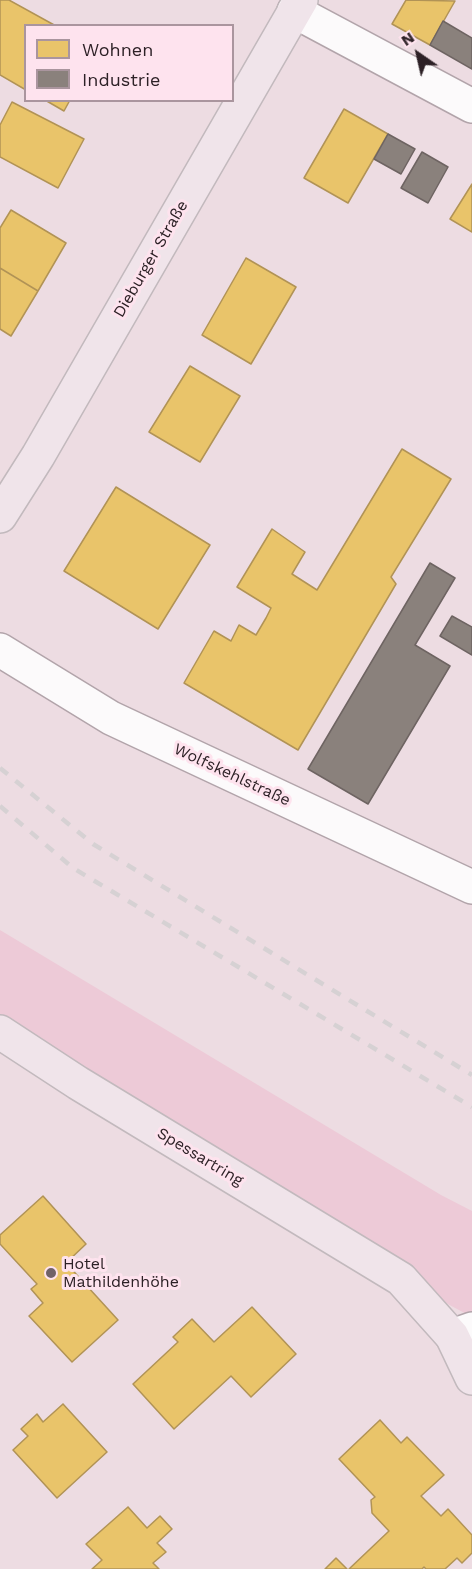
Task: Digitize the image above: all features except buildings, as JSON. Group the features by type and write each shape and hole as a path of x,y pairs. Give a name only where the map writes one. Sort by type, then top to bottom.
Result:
{"main road":[{"name":"Dieburger Straße","path":"0,516 38,456 298,5"},
{"name":"Spessartring","path":"0,1032 78,1083 401,1279 462,1332 472,1378"}],"street":[{"path":"298,5 472,106"},
{"name":"Wolfskehlstraße","path":"0,650 111,718 472,887"}],"shaded area":[{"path":"0,930 441,1195 472,1211 472,1317 401,1279 0,1024"}],"railway":[{"path":"0,768 93,844 472,1075"},
{"path":"0,806 73,868 472,1107"}],"place":[{"name":"Hotel Mathildenhöhe","path":"51,1273"}]}
